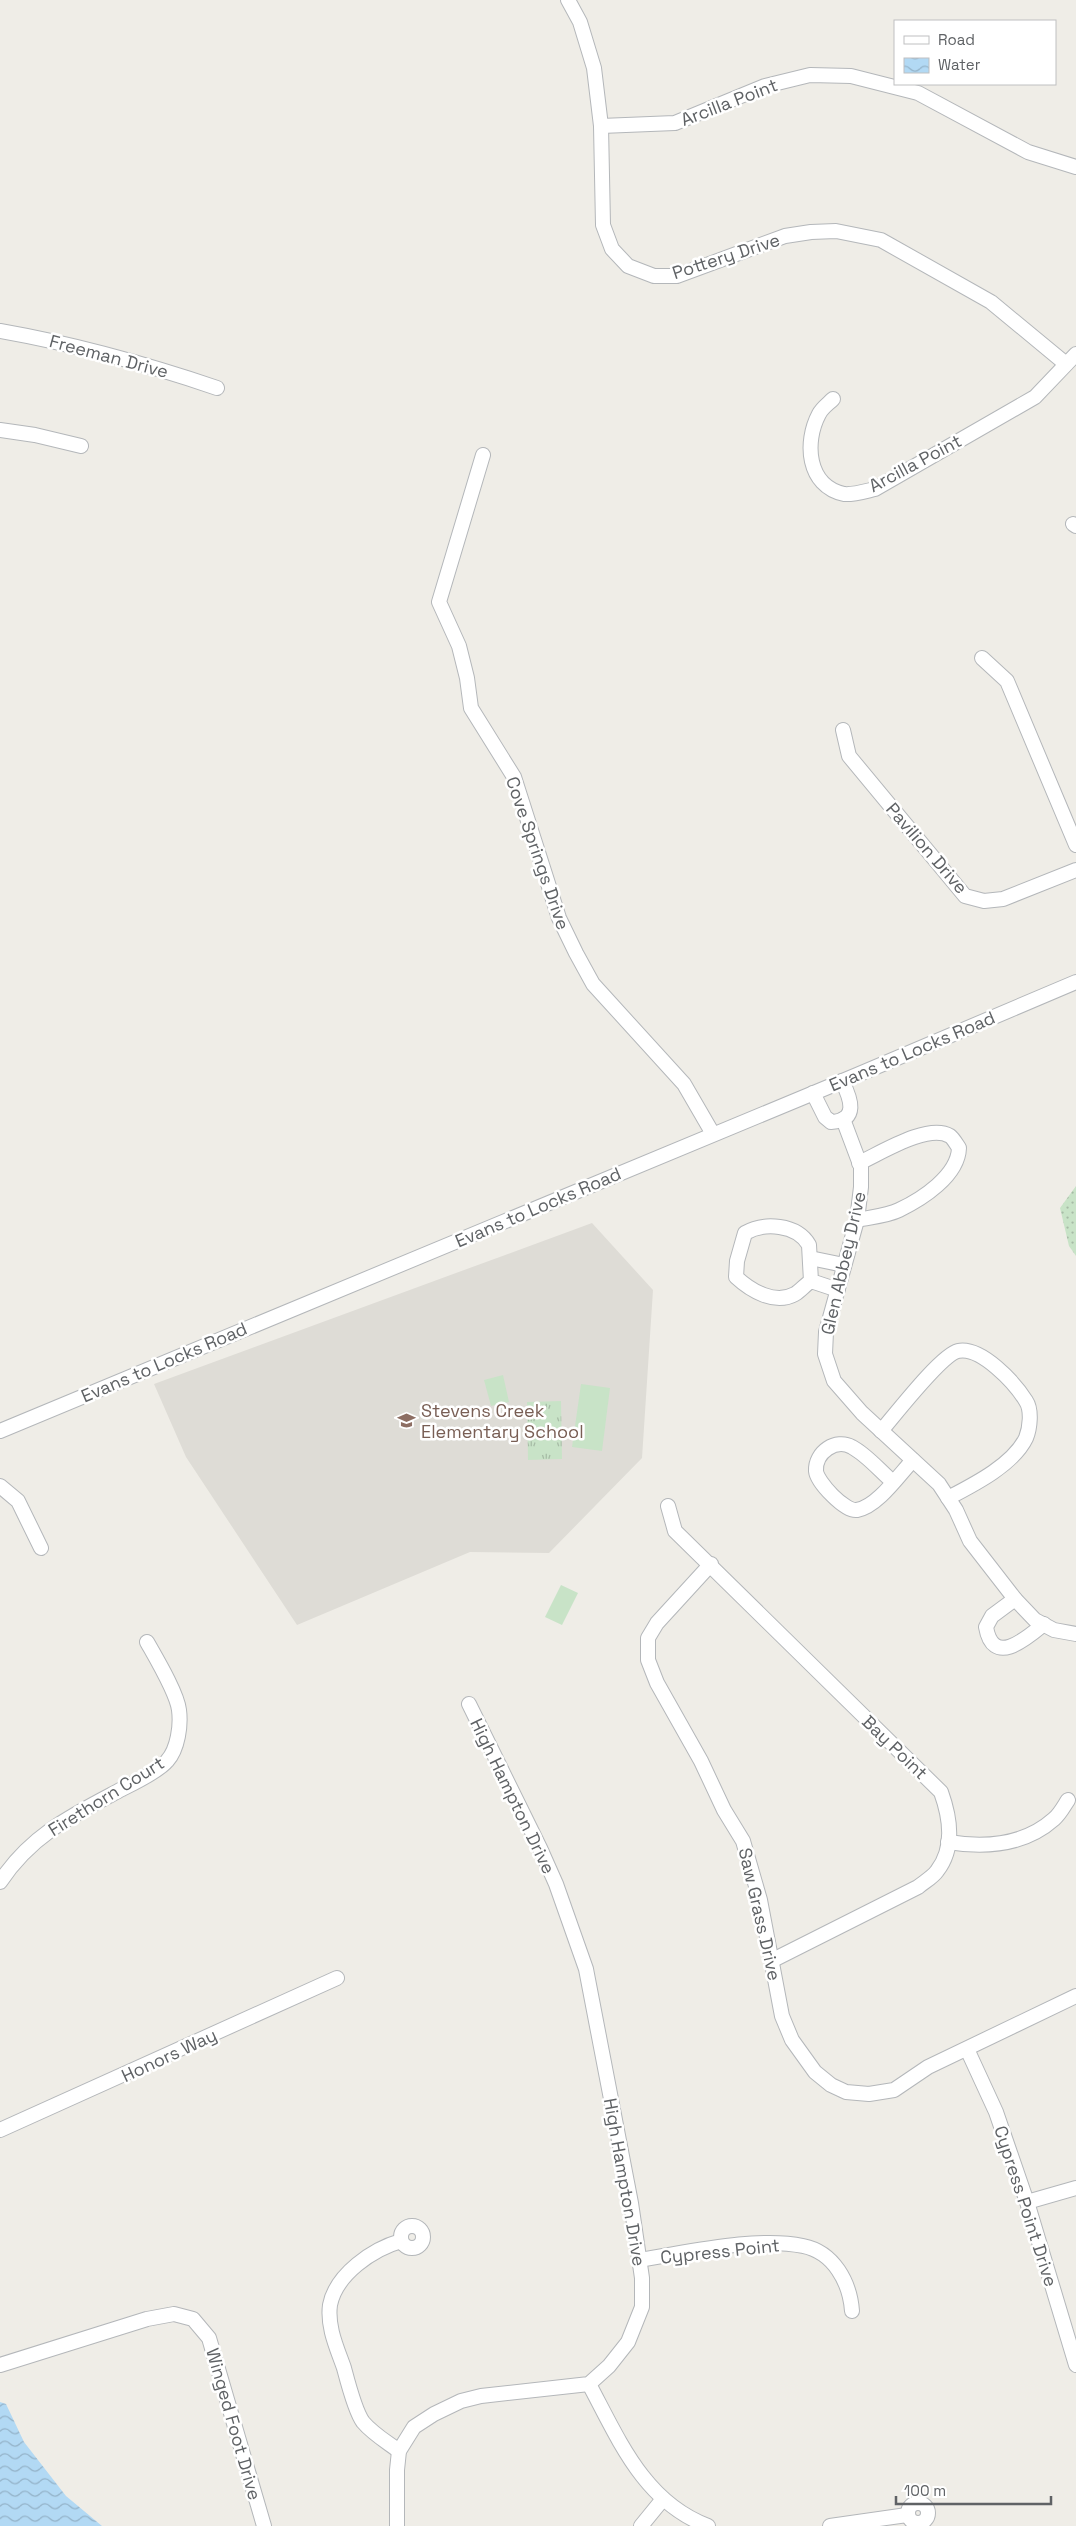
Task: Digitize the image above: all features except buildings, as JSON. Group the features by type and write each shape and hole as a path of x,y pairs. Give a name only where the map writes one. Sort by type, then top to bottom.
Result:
{"street":[{"name":"Pottery Drive","path":"568,0 580,22 594,68 601,126 603,225 612,250 628,266 654,276 677,276 785,236 811,232 836,231 881,240 991,302 1071,359"},
{"name":"Arcilla Point","path":"601,126 675,123 765,86 810,75 851,76 918,93 1028,152 1076,167"},
{"name":"Freeman Drive","path":"0,331 52,340 143,363 217,388"},
{"name":"Arcilla Point","path":"832,399 819,413 809,444 812,467 827,487 846,494 875,489 1027,402 1035,397 1071,359"},
{"path":"0,430 35,435 81,446"},
{"name":"Cove Springs Drive","path":"483,455 439,602 459,646 467,678 471,708 514,777 559,918 593,984 684,1084 713,1134"},
{"path":"982,658 1007,681 1076,845"},
{"name":"Pavilion Drive","path":"843,730 849,756 965,896 984,901 1003,899 1076,870"},
{"name":"Evans to Locks Road","path":"0,1431 1076,982"},
{"path":"813,1093 825,1117 831,1122 843,1119 851,1108 849,1096 842,1081"},
{"name":"Glen Abbey Drive","path":"843,1119 859,1163 861,1187 857,1220 826,1332 825,1354 834,1381 881,1431 939,1484 956,1510 970,1541 1015,1599 1035,1620 1054,1630 1076,1634"},
{"path":"857,1220 897,1211 919,1199 948,1174 959,1160 959,1148 950,1136 937,1132 925,1132 859,1163"},
{"path":"781,1227 798,1233 809,1245 810,1281 795,1294 782,1299 763,1295 748,1287 736,1277 740,1244 745,1233 754,1228 781,1227"},
{"path":"810,1258 844,1265"},
{"path":"810,1281 838,1290"},
{"path":"881,1431 936,1368 956,1351 970,1351 983,1356 998,1369 1026,1401 1030,1410 1026,1438 1012,1456 976,1484 948,1498"},
{"path":"893,1482 853,1447 841,1443 831,1445 819,1457 815,1469 817,1479 846,1508 856,1511 870,1506 893,1482 913,1460"},
{"path":"0,1487 18,1501 41,1548"},
{"name":"Bay Point","path":"668,1506 675,1531 712,1564 832,1686 942,1792 948,1810 950,1834 946,1854 937,1872 918,1886 773,1960"},
{"name":"Saw Grass Drive","path":"712,1564 658,1623 648,1638 648,1660 657,1683 701,1761 724,1810 743,1841 760,1900 773,1960 782,2016 792,2040 815,2072 831,2086 846,2092 869,2094 894,2090 928,2068 1076,1996"},
{"path":"1015,1599 992,1616 986,1627 993,1642 1001,1647 1010,1648 1021,1644 1044,1624"},
{"name":"Firethorn Court","path":"2,1872 54,1826 136,1782 168,1761 178,1738 179,1709 163,1671 147,1642"},
{"name":"High Hampton Drive","path":"469,1704 556,1884 586,1969 631,2203 639,2260 642,2307 628,2342 610,2366 589,2384"},
{"path":"948,1842 977,1846 1013,1840 1031,1834 1055,1818 1068,1800"},
{"name":"Honors Way","path":"0,2130 336,1978"},
{"name":"Cypress Point Drive","path":"967,2049 996,2112 1027,2202 1076,2365"},
{"path":"1027,2202 1076,2188"},
{"path":"400,2451 378,2436 362,2421 331,2329 330,2304 340,2282 356,2266 385,2245 401,2241"},
{"name":"Cypress Point","path":"639,2260 758,2244 804,2246 835,2266 847,2283 852,2311"},
{"name":"Winged Foot Drive","path":"0,2365 147,2319 174,2314 193,2319 209,2338 264,2526"},
{"path":"397,2526 397,2470 400,2451 414,2427 434,2414 461,2401 481,2396 589,2384 641,2477 663,2499 692,2520 708,2526"},
{"path":"641,2526 663,2499"},
{"path":"830,2526 907,2515"}],"shaded area":[{"name":"Stevens Creek Elementary School","path":"592,1223 653,1290 642,1458 549,1553 470,1552 297,1625 186,1457 154,1384"}],"green space":[{"path":"1076,1186 1076,1256 1069,1246 1060,1208"},
{"path":"503,1375 509,1402 491,1406 484,1380"},
{"path":"581,1384 610,1388 602,1451 572,1447"},
{"path":"561,1401 562,1459 528,1460 527,1402"},
{"path":"561,1585 578,1593 562,1625 545,1617"}],"water":[{"path":"0,2402 6,2404 24,2442 66,2496 102,2526 0,2526"}],"place":[{"name":"Stevens Creek Elementary School","path":"407,1420"}]}
